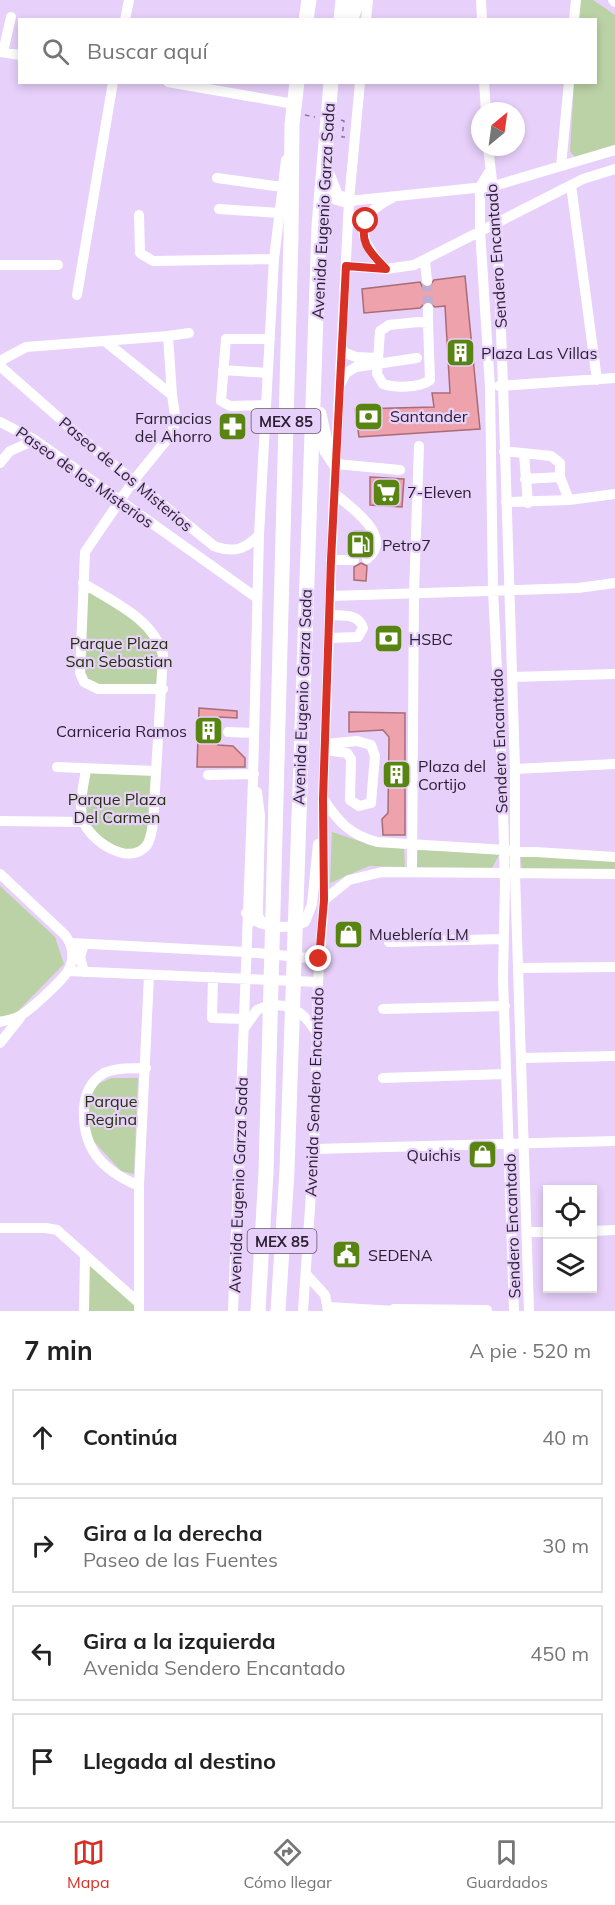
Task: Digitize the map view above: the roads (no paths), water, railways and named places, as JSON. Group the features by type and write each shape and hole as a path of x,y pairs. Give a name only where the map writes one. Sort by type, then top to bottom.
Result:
{"highway":[{"path":"306,18 309,0"},
{"path":"341,18 343,0"},
{"path":"351,18 358,0"},
{"name":"Avenida Eugenio Garza Sada","path":"258,1311 266,1172 297,84"},
{"name":"Avenida Eugenio Garza Sada","path":"278,1311 287,1171 299,758 319,226 331,84"},
{"path":"325,166 333,192 340,199 349,201"},
{"path":"315,380 327,451 336,464"}],"street":[{"path":"125,18 129,0"},
{"path":"366,18 368,0"},
{"path":"481,0 482,18"},
{"path":"574,18 576,0"},
{"path":"11,17 2,52 18,55"},
{"path":"77,295 113,84"},
{"path":"176,84 296,114"},
{"name":"Avenida Sendero Encantado","path":"303,1311 314,1149 318,982 324,900 323,799 334,493 349,201 360,84"},
{"path":"484,84 485,102"},
{"path":"561,166 569,84"},
{"name":"Avenida Eugenio Garza Sada","path":"232,1311 245,1024 246,913 253,777 259,536 266,405 274,259 282,188 296,114"},
{"path":"349,201 494,186 615,150"},
{"name":"Sendero Encantado","path":"488,156 497,222 507,590 515,769 515,849 509,873 502,939 514,1311"},
{"path":"346,266 386,269 414,266 571,185 615,169"},
{"name":"Sendero Encantado","path":"489,172 480,188 480,230 490,387 493,590 502,770 502,849 509,873 518,968 529,1311"},
{"path":"217,178 282,188"},
{"path":"571,185 597,380"},
{"path":"386,269 366,247 363,229 373,211 397,196"},
{"path":"219,209 279,213"},
{"path":"139,215 138,246 145,258 153,261 274,259"},
{"path":"425,261 427,282"},
{"path":"1,262 58,265"},
{"path":"428,308 431,377 427,383 390,387 383,384 377,374 381,361 379,335 384,327 428,323"},
{"path":"0,361 26,347 106,342 189,333"},
{"path":"163,689 98,689 84,682 80,673 85,552 134,480 159,450 176,422 168,336"},
{"path":"266,405 224,405 220,401 226,339 270,339"},
{"path":"106,342 172,395"},
{"path":"342,348 343,352 356,357 381,361"},
{"path":"340,384 351,369 381,361 417,358"},
{"name":"Paseo de Los Misterios","path":"0,366 214,546 225,550 241,550 259,536"},
{"path":"223,370 268,373"},
{"path":"490,387 615,378"},
{"name":"Paseo de los Misterios","path":"0,422 35,440 257,598"},
{"path":"0,463 10,451 35,440"},
{"path":"412,871 414,593 419,446"},
{"path":"504,451 555,457 560,463 560,477 569,500"},
{"path":"524,454 528,503"},
{"path":"336,464 400,470"},
{"path":"525,479 560,477"},
{"path":"334,493 372,528 376,542 373,554 367,559"},
{"path":"506,502 569,500 615,494"},
{"path":"331,560 354,560"},
{"path":"331,596 578,588 615,583"},
{"path":"83,584 146,624 153,632 163,655 163,689 154,771 151,834 147,844 141,850 115,851 100,843 83,822 81,811 86,769"},
{"path":"329,638 358,637 363,628 356,617 330,615"},
{"path":"512,677 615,674"},
{"path":"228,732 254,733"},
{"path":"357,741 371,745 375,756 371,803 359,806 350,800 351,759 347,753 325,747 357,741"},
{"path":"515,769 615,764"},
{"path":"57,767 154,771"},
{"path":"208,775 253,777 260,805 258,908 263,924"},
{"path":"323,799 340,824 350,832 377,842 615,857"},
{"path":"246,913 255,922 263,924 297,926 305,922 310,914 323,799"},
{"path":"0,821 83,822"},
{"path":"324,900 349,880 363,875 412,871 615,874"},
{"path":"0,874 70,943 72,958 68,971 22,1014 0,1044"},
{"path":"389,942 502,939"},
{"path":"70,943 246,952 319,959"},
{"path":"84,944 80,957 84,972"},
{"path":"518,968 615,967"},
{"path":"68,971 318,982"},
{"path":"139,1307 139,1186 149,976"},
{"path":"213,977 212,1018 245,1024 257,1010 278,1005 302,1012 316,1032"},
{"path":"383,1009 505,1006"},
{"path":"0,1022 22,1014"},
{"path":"522,1058 615,1056"},
{"path":"139,1186 121,1178 110,1169 87,1142 83,1130 84,1104 88,1091 102,1074 111,1070 146,1068"},
{"path":"383,1078 506,1074"},
{"path":"314,1149 615,1142"},
{"path":"0,1228 57,1230 139,1307"},
{"path":"597,1231 615,1230"},
{"path":"527,1232 543,1232"},
{"path":"84,1311 85,1255"},
{"path":"306,1274 321,1288 328,1309 487,1310"}],"tunnel":[{"path":"427,281 428,308"}],"place":[{"name":"Plaza Las Villas","path":"460,353"},
{"name":"Santander","path":"369,416"},
{"name":"Farmacias del Ahorro","path":"233,427"},
{"name":"7-Eleven","path":"386,492"},
{"name":"Petro7","path":"361,545"},
{"name":"HSBC","path":"388,639"},
{"name":"Carniceria Ramos","path":"208,731"},
{"name":"Plaza del Cortijo","path":"397,775"},
{"name":"Mueblería LM","path":"348,934"},
{"name":"Quichis","path":"482,1155"},
{"name":"SEDENA","path":"347,1255"}],"park label":[{"name":"Parque Plaza San Sebastian","path":"119,652"},
{"name":"Parque Plaza Del Carmen","path":"117,808"},
{"name":"Parque Regina","path":"111,1110"}]}
